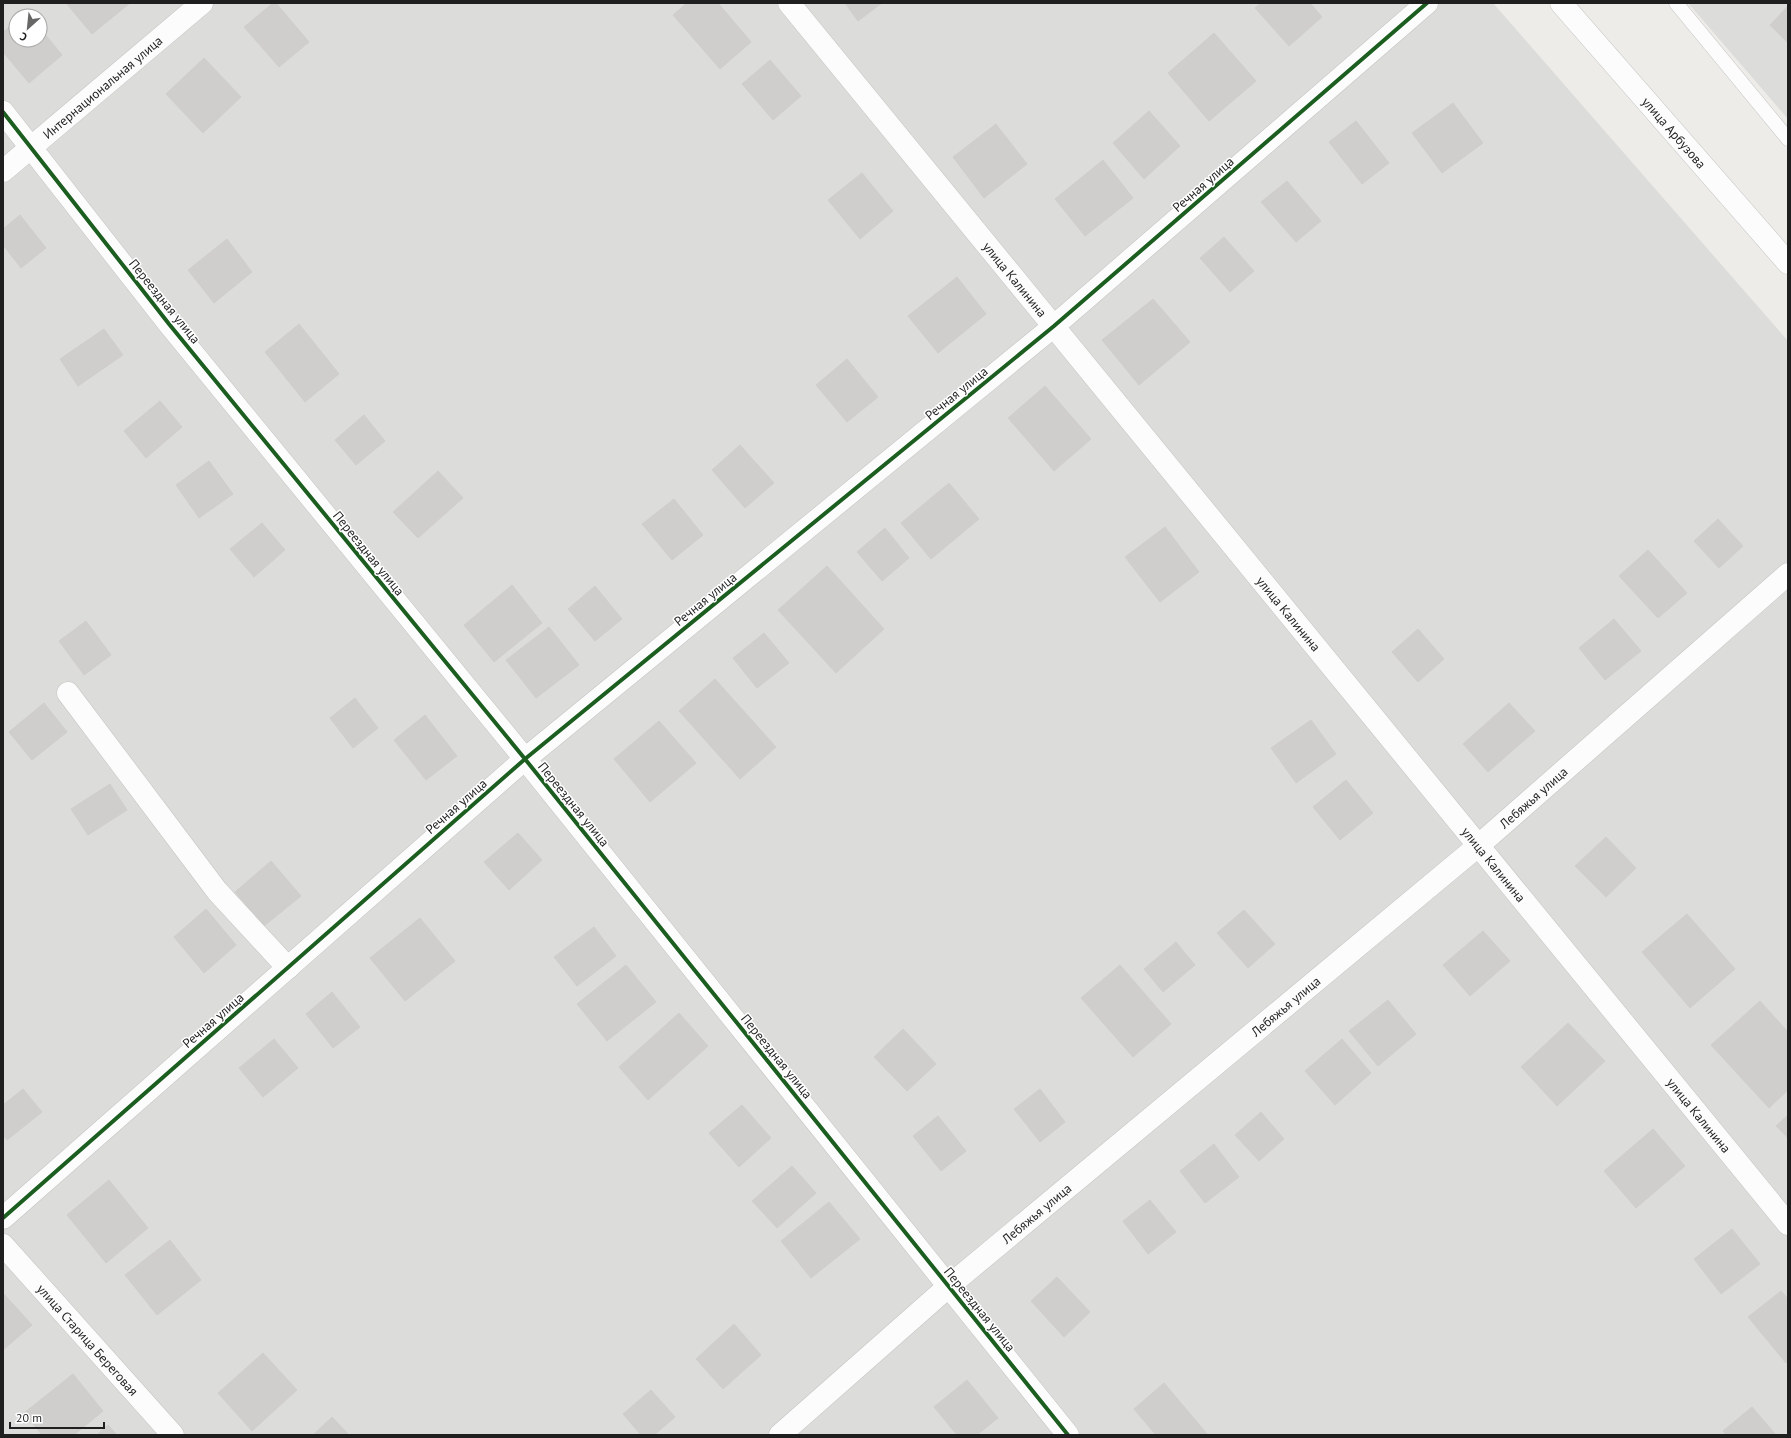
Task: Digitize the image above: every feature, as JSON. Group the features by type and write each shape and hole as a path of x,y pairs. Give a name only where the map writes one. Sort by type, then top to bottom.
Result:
{"street":[{"name":"Интернациональная улица","path":"3,171 202,3"},
{"name":"улица Калинина","path":"788,3 1788,1224"},
{"name":"Речная улица","path":"3,1218 525,759 1054,326 1428,3"},
{"name":"улица Арбузова","path":"1561,3 1788,263"},
{"name":"Переездная улица","path":"3,112 174,330 525,759 1068,1435"},
{"name":"Лебяжья улица","path":"780,1435 949,1286 1478,846 1788,574"},
{"path":"68,693 217,891 288,968"},
{"name":"улица Старица Береговая","path":"3,1245 173,1435"}],"lane":[{"path":"1676,3 1788,139"}],"shaded area":[{"path":"3,3 1493,3 1788,341 1788,1435 3,1435"},
{"path":"1688,3 1788,3 1788,119"}],"building":[{"path":"66,3 130,3 92,34"},
{"path":"273,3 276,3 309,42 279,67 244,27"},
{"path":"687,3 718,3 751,42 720,69 673,15"},
{"path":"845,3 882,3 858,21"},
{"path":"1261,3 1310,3 1322,17 1289,46 1255,8"},
{"path":"1788,6 1788,43 1770,25"},
{"path":"8,28 8,48 48,48 48,38 62,55 29,83 3,52 3,32"},
{"path":"1214,33 1256,81 1209,121 1168,73"},
{"path":"204,58 241,97 203,133 166,94"},
{"path":"770,60 801,96 773,120 742,84"},
{"path":"1453,103 1483,143 1442,173 1412,133"},
{"path":"1149,111 1180,146 1144,179 1113,143"},
{"path":"1356,121 1389,163 1362,184 1329,142"},
{"path":"996,124 1027,164 984,198 953,157"},
{"path":"1103,160 1133,198 1085,236 1055,199"},
{"path":"862,173 893,211 860,239 828,200"},
{"path":"1287,181 1321,221 1296,242 1261,202"},
{"path":"20,215 46,248 21,268 3,245 3,229"},
{"path":"1224,237 1254,271 1230,292 1200,258"},
{"path":"227,239 252,272 214,303 188,270"},
{"path":"957,277 986,314 938,353 908,316"},
{"path":"1153,299 1190,342 1139,385 1102,340"},
{"path":"299,324 339,374 305,402 265,352"},
{"path":"104,329 123,355 78,386 60,359"},
{"path":"847,359 878,397 847,422 816,385"},
{"path":"1045,386 1091,439 1054,471 1008,418"},
{"path":"160,401 182,427 146,458 124,431"},
{"path":"364,415 385,441 356,465 335,440"},
{"path":"740,445 774,483 745,508 712,470"},
{"path":"209,461 233,494 199,518 176,485"},
{"path":"438,471 463,498 418,538 393,512"},
{"path":"949,483 979,519 931,559 901,523"},
{"path":"674,499 703,535 672,560 642,524"},
{"path":"1718,519 1743,546 1719,568 1694,541"},
{"path":"262,523 285,550 254,577 230,549"},
{"path":"1165,527 1199,572 1160,602 1125,557"},
{"path":"885,528 909,558 882,581 857,552"},
{"path":"1648,550 1687,593 1658,618 1619,576"},
{"path":"827,566 884,629 836,673 778,610"},
{"path":"512,585 542,623 494,662 464,625"},
{"path":"595,586 622,619 595,641 568,609"},
{"path":"1614,619 1641,651 1605,680 1579,648"},
{"path":"86,621 111,655 84,675 59,641"},
{"path":"549,627 579,665 536,698 506,660"},
{"path":"1418,629 1444,659 1418,682 1392,652"},
{"path":"764,633 789,663 757,688 733,658"},
{"path":"715,679 776,747 740,779 679,711"},
{"path":"355,698 378,728 353,748 330,718"},
{"path":"44,703 67,732 32,760 9,732"},
{"path":"1509,703 1535,731 1488,772 1463,744"},
{"path":"425,715 457,756 426,780 394,740"},
{"path":"1311,720 1336,754 1296,783 1271,748"},
{"path":"659,721 696,763 650,802 614,759"},
{"path":"1346,780 1373,813 1340,840 1313,807"},
{"path":"110,784 127,810 88,835 71,809"},
{"path":"518,833 542,860 509,890 484,862"},
{"path":"1606,837 1636,868 1606,897 1575,866"},
{"path":"271,861 301,896 264,926 235,892"},
{"path":"206,909 236,945 204,973 174,937"},
{"path":"1244,910 1275,944 1248,968 1217,933"},
{"path":"1687,914 1735,969 1690,1008 1642,952"},
{"path":"420,918 455,961 405,1001 370,958"},
{"path":"594,927 616,956 577,986 554,957"},
{"path":"1483,931 1510,961 1470,996 1443,965"},
{"path":"1176,942 1195,965 1163,992 1144,969"},
{"path":"626,965 656,1002 607,1041 577,1004"},
{"path":"1120,965 1171,1024 1133,1057 1081,998"},
{"path":"332,992 360,1027 333,1048 306,1014"},
{"path":"1388,1000 1416,1034 1378,1066 1349,1031"},
{"path":"1760,1001 1788,1032 1788,1090 1769,1108 1711,1045"},
{"path":"679,1013 708,1046 648,1100 619,1067"},
{"path":"1568,1023 1605,1061 1557,1106 1521,1067"},
{"path":"903,1029 936,1064 907,1091 874,1057"},
{"path":"274,1039 298,1068 263,1097 239,1068"},
{"path":"1342,1039 1371,1073 1335,1105 1305,1071"},
{"path":"23,1089 42,1112 7,1140 3,1135 3,1105"},
{"path":"1040,1089 1065,1122 1040,1142 1014,1109"},
{"path":"742,1105 771,1138 739,1167 709,1133"},
{"path":"1261,1112 1284,1139 1259,1161 1235,1135"},
{"path":"1788,1115 1788,1138 1776,1126"},
{"path":"938,1116 966,1151 941,1171 913,1136"},
{"path":"1653,1129 1685,1166 1636,1208 1604,1171"},
{"path":"1214,1144 1239,1177 1205,1203 1180,1171"},
{"path":"792,1166 816,1193 777,1228 752,1201"},
{"path":"109,1180 148,1228 106,1263 67,1215"},
{"path":"1150,1200 1176,1232 1148,1254 1123,1221"},
{"path":"829,1202 860,1239 811,1278 781,1241"},
{"path":"1732,1229 1760,1264 1721,1294 1694,1259"},
{"path":"170,1240 201,1280 157,1315 125,1275"},
{"path":"1057,1277 1090,1312 1064,1337 1031,1301"},
{"path":"1781,1291 1788,1299 1788,1361 1786,1363 1748,1317"},
{"path":"3,1293 32,1325 3,1350"},
{"path":"734,1324 761,1355 723,1389 696,1359"},
{"path":"263,1353 297,1390 252,1431 218,1393"},
{"path":"73,1374 103,1411 74,1435 42,1435 24,1413"},
{"path":"967,1380 998,1418 977,1435 957,1435 934,1407"},
{"path":"1164,1383 1208,1435 1156,1435 1134,1409"},
{"path":"651,1390 675,1417 654,1435 641,1435 623,1414"},
{"path":"1752,1407 1776,1435 1726,1435 1723,1431"},
{"path":"332,1417 349,1435 313,1435"},
{"path":"108,1425 117,1435 97,1435"}],"cycle path":[{"path":"3,1218 525,759 1054,326 1427,3"},
{"path":"3,112 169,324 525,759 1068,1435"}]}
